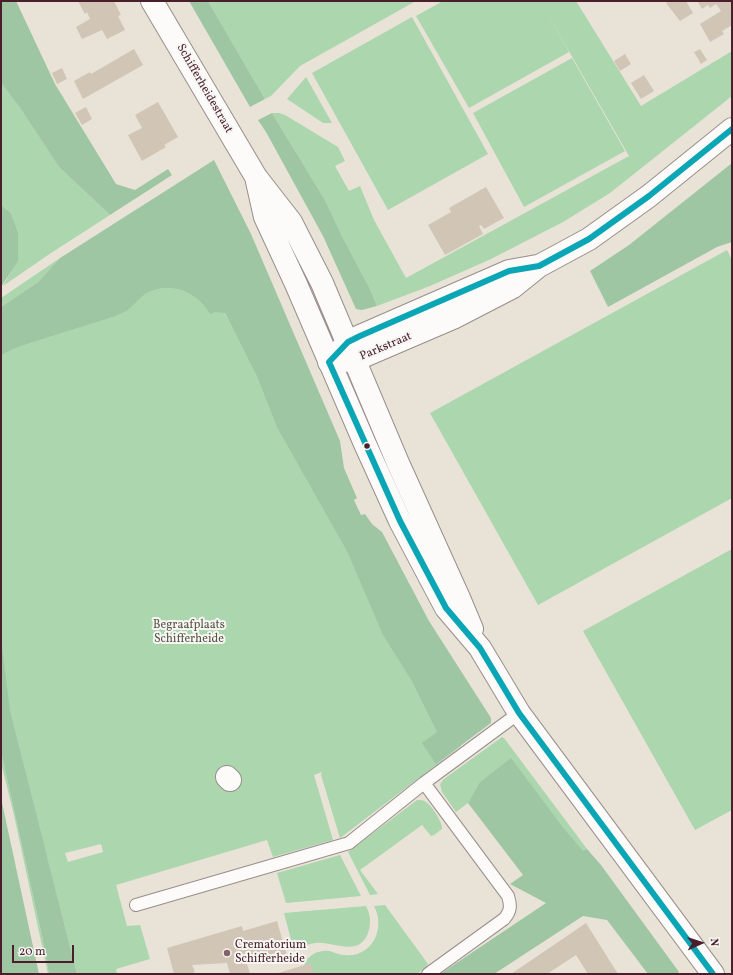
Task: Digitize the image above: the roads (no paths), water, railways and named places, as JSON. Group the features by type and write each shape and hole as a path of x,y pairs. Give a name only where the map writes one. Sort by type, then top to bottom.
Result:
{"street":[{"name":"Schifferheidestraat","path":"152,1 256,177 292,222 322,283 398,463 480,648 519,713 709,969"},
{"name":"Parkstraat","path":"329,362 352,351 453,318 513,287 539,266 590,238 649,196 732,129"},
{"name":"Schifferheidestraat","path":"256,177 264,217 296,284 400,521 446,608 480,648"}],"lane":[{"path":"136,904 349,842 424,783 519,713"},
{"path":"424,783 508,896 510,906 508,914 504,919 428,974"}],"place":[{"name":"Crematorium Schifferheide","path":"227,953"}],"park label":[{"name":"Begraafplaats Schifferheide","path":"189,633"}]}
